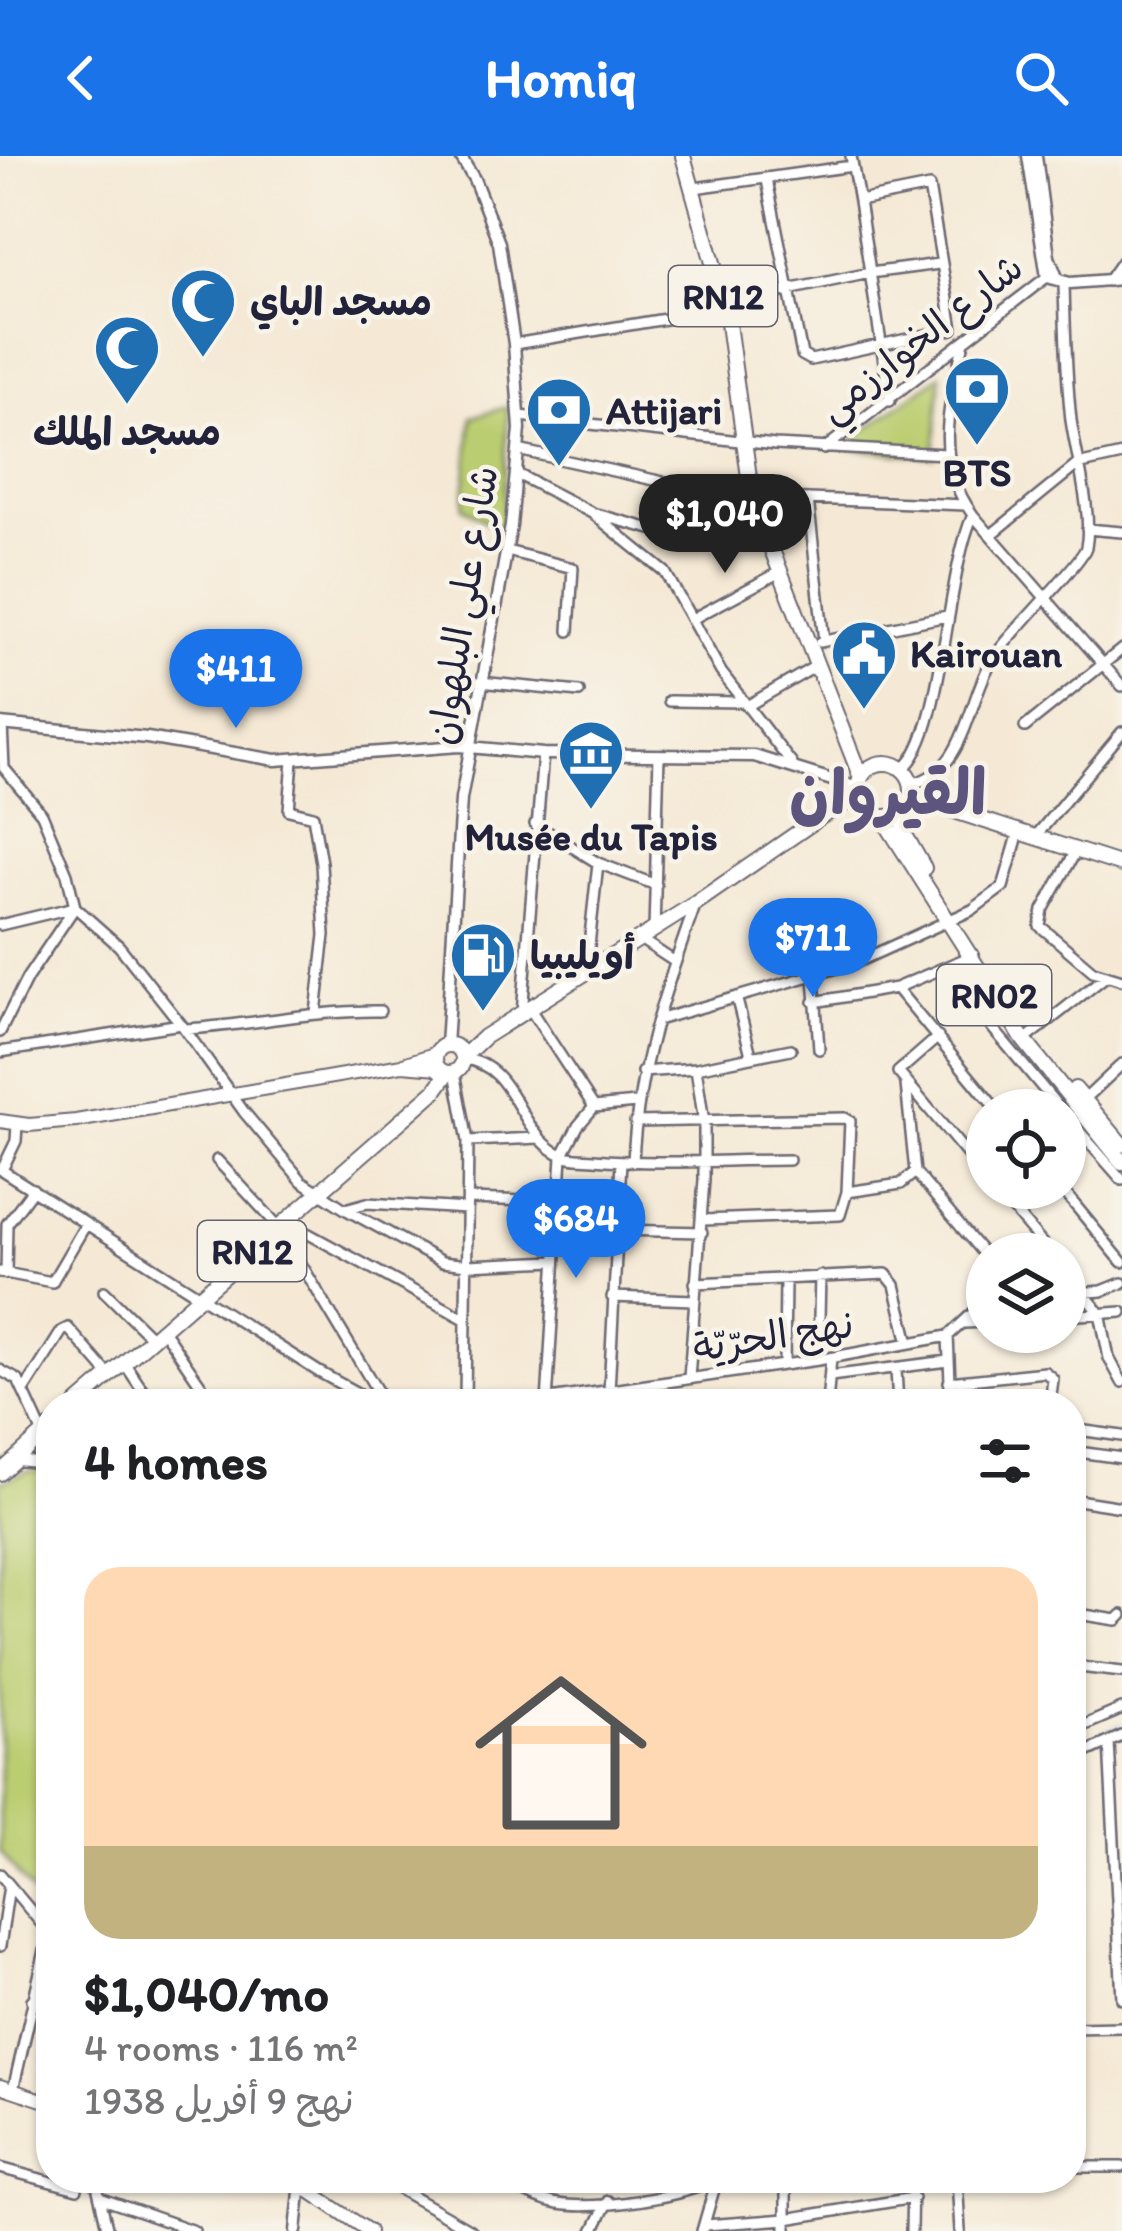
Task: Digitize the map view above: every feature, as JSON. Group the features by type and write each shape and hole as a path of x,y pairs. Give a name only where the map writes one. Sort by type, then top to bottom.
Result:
{"main road":[{"name":"RN12","path":"683,156 726,309 752,499 780,572 816,642 816,666 860,787"},
{"path":"0,1121 16,1125 76,1121 230,1092 450,1060 696,903 822,816 860,787 880,764 902,770 911,790 1122,865"},
{"path":"860,787 867,811 882,817 902,811 911,790"},
{"name":"RN02","path":"902,811 904,835 1023,1039 1122,1162"},
{"name":"RN02","path":"882,817 950,919"},
{"name":"RN02","path":"972,956 1075,1089"},
{"name":"RN12","path":"95,1389 425,1097 450,1060"},
{"name":"RN02","path":"1086,1102 1122,1145"},
{"path":"5,1466 36,1439"},
{"path":"6,2088 36,2098"},
{"path":"317,2193 369,2231"}],"street":[{"path":"460,156 474,179"},
{"path":"471,156 474,179"},
{"path":"911,790 937,772 957,745 994,656 1084,554 1087,529 1057,279 1032,156"},
{"path":"694,188 767,180 851,161 890,401"},
{"name":"شارع علي البلهوان","path":"450,1060 459,815 507,550 520,416 499,243 474,179"},
{"path":"767,180 796,344 806,358 953,329"},
{"path":"860,201 929,187 953,329 964,342 946,454 970,510 1122,686"},
{"path":"1108,281 1122,261"},
{"path":"514,344 726,309 788,290 940,264"},
{"path":"1057,279 1122,279"},
{"name":"شارع الخوارزمي","path":"824,449 964,342 1057,279"},
{"path":"520,416 824,449 946,454"},
{"path":"518,450 752,499 970,510"},
{"path":"991,535 1077,465 1122,455"},
{"path":"517,474 592,513 665,572 721,672 791,764"},
{"path":"808,499 816,642 947,616"},
{"path":"902,770 916,754 929,720 970,510"},
{"path":"592,513 699,542 766,536"},
{"path":"1087,529 1122,532"},
{"path":"507,550 573,568 569,631"},
{"path":"692,620 780,572"},
{"path":"1025,727 1122,649"},
{"path":"669,701 746,704 816,666"},
{"path":"480,682 579,692"},
{"path":"555,1261 467,1265 432,1258 318,1193 293,1172 119,946 75,907 42,814 5,778 1,724 147,738 252,758 293,760 470,747 543,754 759,756 860,787"},
{"path":"657,1020 737,1000 886,951 986,901 1003,887 1027,834 1122,732"},
{"path":"543,754 526,1011 594,1107"},
{"path":"659,755 656,884 647,935 675,962"},
{"path":"293,760 289,810 313,816 321,863 325,941 316,1012"},
{"path":"535,824 598,863 656,884"},
{"path":"1076,851 1043,910 1040,926 1093,971 1122,980"},
{"path":"586,973 598,863"},
{"path":"608,1389 617,1230 636,1103 657,1020 696,903"},
{"path":"0,925 75,907"},
{"path":"0,1032 28,978 75,907"},
{"path":"814,1002 896,988 972,956"},
{"path":"945,970 1044,1089"},
{"path":"814,976 819,1049"},
{"path":"1030,1035 1106,976"},
{"path":"896,988 980,1089"},
{"path":"737,1000 751,1055"},
{"path":"0,1052 184,1026 267,1023 316,1012 380,1011"},
{"path":"938,1037 899,1068 914,1172 966,1233"},
{"path":"642,1072 696,1068 791,1049"},
{"path":"465,1389 468,1141 450,1060 481,1062 501,1078 539,1138 562,1156 627,1162 789,1160"},
{"path":"1086,1098 1122,1064"},
{"path":"689,1378 703,1220 704,1123 696,1068"},
{"path":"903,1079 966,1151"},
{"path":"548,1389 562,1156 594,1107 636,1103"},
{"path":"635,1122 849,1119 847,1192 844,1210 836,1216 703,1220"},
{"path":"16,1125 16,1141 1,1169 200,1297 356,1389"},
{"path":"468,1141 539,1138"},
{"path":"1086,1139 1122,1180"},
{"path":"217,1160 282,1224 373,1389"},
{"path":"847,1192 901,1184 914,1172"},
{"path":"32,1189 7,1224 3,1273 52,1282 86,1224"},
{"path":"345,1209 376,1203 559,1202"},
{"path":"1013,1209 1033,1233"},
{"path":"1078,1209 1122,1262"},
{"path":"282,1224 464,1319"},
{"path":"617,1230 702,1232"},
{"path":"302,1264 320,1241"},
{"path":"695,1282 889,1275 909,1343"},
{"path":"818,1360 820,1276"},
{"path":"784,1365 785,1279"},
{"path":"1086,1294 1122,1283"},
{"path":"104,1291 158,1335 202,1389"},
{"path":"1086,1295 1100,1313 1109,1358 1122,1382"},
{"path":"612,1297 694,1300"},
{"path":"1086,1314 1122,1312"},
{"name":"نهج الحرّيّة","path":"625,1389 948,1336 965,1323"},
{"path":"24,1390 57,1337 68,1328 110,1376"},
{"path":"948,1336 950,1389"},
{"path":"829,1389 831,1358"},
{"path":"830,1376 948,1361"},
{"path":"125,1364 142,1389"},
{"path":"0,1370 16,1377 36,1411"},
{"path":"896,1370 897,1389"},
{"path":"949,1382 1046,1372 1053,1378 1052,1389"},
{"path":"1086,1431 1122,1436"},
{"path":"1086,1453 1122,1458"},
{"path":"5,1466 36,1465"},
{"path":"1086,1501 1122,1507"},
{"path":"1086,1614 1119,1617"},
{"path":"1086,1669 1122,1672"},
{"path":"1086,1725 1122,1709"},
{"path":"1086,1752 1122,1736"},
{"path":"1109,1742 1122,1999"},
{"path":"0,1874 36,1918"},
{"path":"0,1946 9,1886"},
{"path":"6,2088 36,1985"},
{"path":"32,2000 36,2002"},
{"path":"1086,2027 1122,2026"},
{"path":"1086,2167 1122,2168"},
{"path":"0,2168 36,2178"},
{"path":"99,2193 108,2231"},
{"path":"296,2231 297,2193"},
{"path":"406,2193 472,2231"},
{"path":"532,2193 558,2204 679,2193"},
{"path":"714,2193 704,2228 913,2198"},
{"path":"786,2193 786,2231"},
{"path":"911,2231 913,2193"},
{"path":"959,2193 960,2231"},
{"path":"100,2198 194,2231"},
{"path":"593,2231 608,2201"}],"green space":[{"path":"941,375 934,457 840,448"},
{"path":"508,407 502,531 463,507 472,417"},
{"path":"36,1471 36,1898 0,1851 0,1482"}],"waterway":[{"path":"1086,1741 1122,1725"}],"place":[{"name":"مسجد الباي","path":"203,360"},
{"name":"مسجد الملك","path":"127,407"},
{"name":"BTS","path":"977,448"},
{"name":"Attijari","path":"559,469"},
{"name":"Kairouan","path":"864,712"},
{"name":"Musée du Tapis","path":"591,812"},
{"name":"أويليبيا","path":"483,1014"}],"district":[{"name":"القيروان","path":"888,792"}]}
